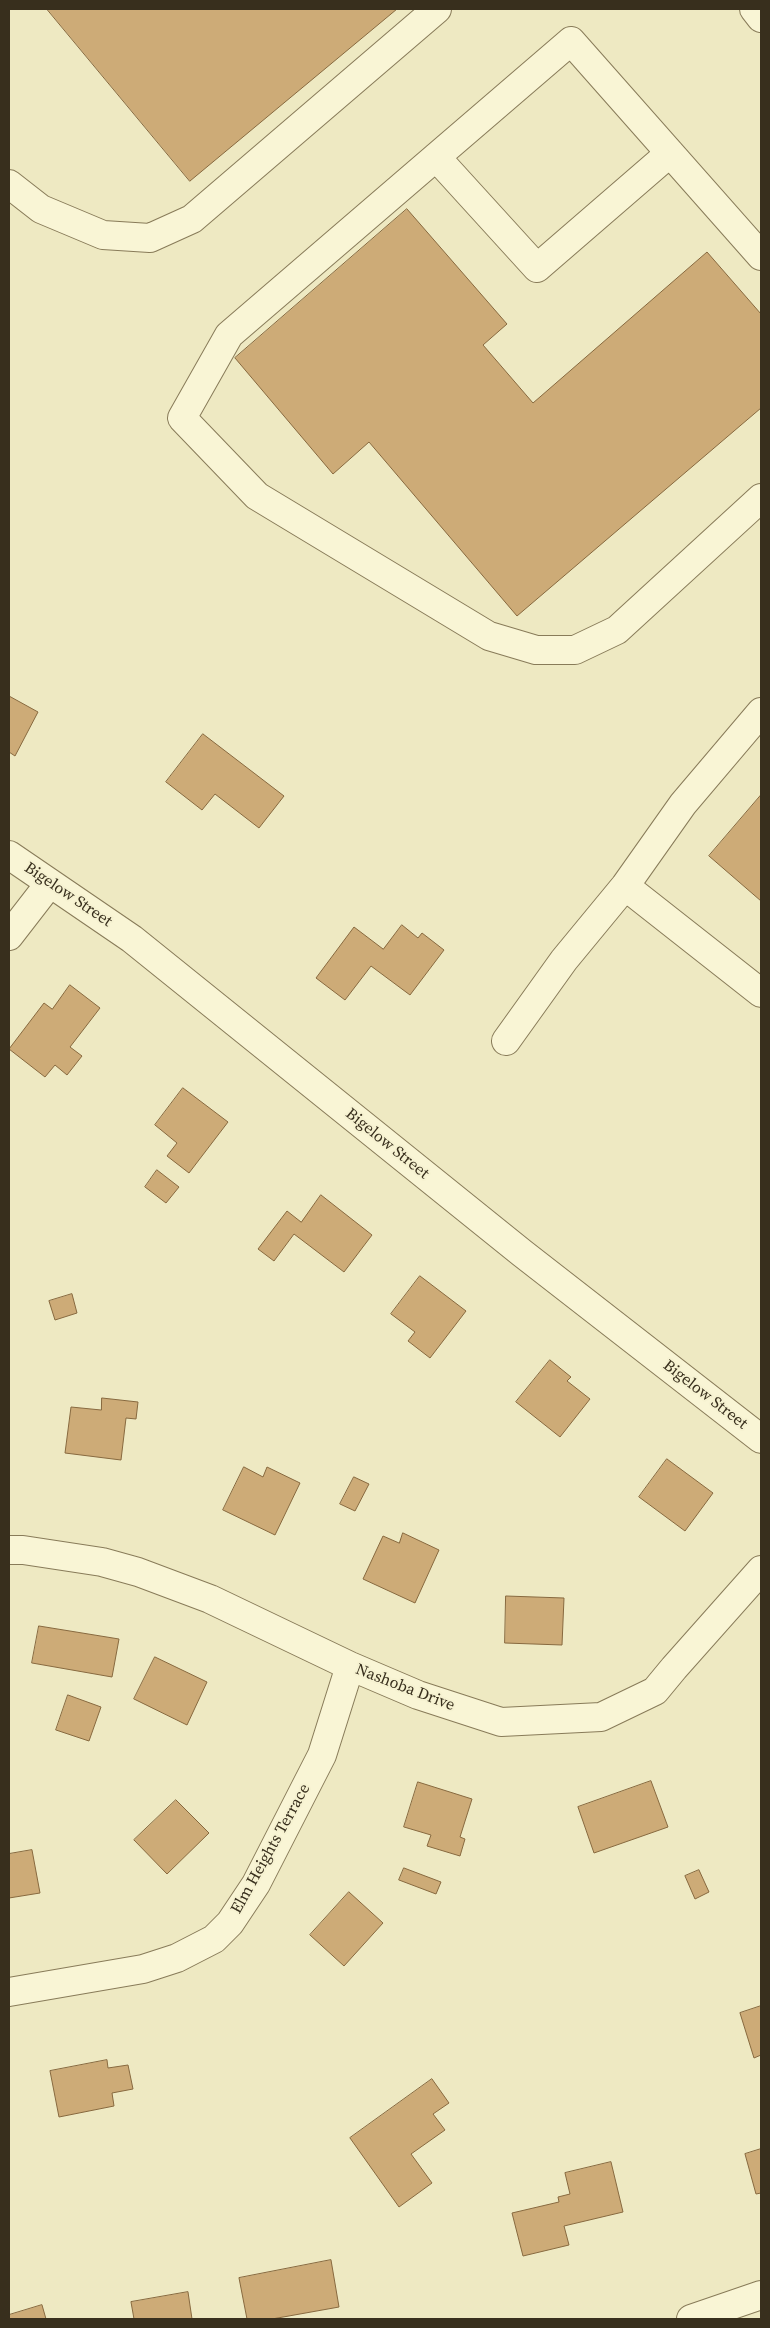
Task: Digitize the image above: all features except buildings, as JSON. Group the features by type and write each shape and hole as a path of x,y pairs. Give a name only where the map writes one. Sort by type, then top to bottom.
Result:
{"street":[{"path":"9,184 41,209 103,235 150,238 192,219 437,9"},
{"path":"754,9 761,18"},
{"path":"761,256 571,41 229,335 182,418 257,496 488,636 536,650 575,650 617,630 761,498"},
{"path":"436,157 537,268 670,153"},
{"path":"506,1041 564,960 625,886 683,804 761,712"},
{"name":"Bigelow Street","path":"9,855 132,939 522,1253 761,1440"},
{"path":"9,936 50,883"},
{"path":"625,886 761,993"},
{"name":"Nashoba Drive","path":"9,1550 23,1550 102,1562 138,1572 210,1599 350,1666 418,1695 501,1722 601,1717 656,1691 761,1570"},
{"name":"Elm Heights Terrace","path":"9,1992 143,1969 177,1958 214,1939 230,1922 256,1884 322,1755 350,1666"},
{"path":"691,2319 761,2295"}]}
